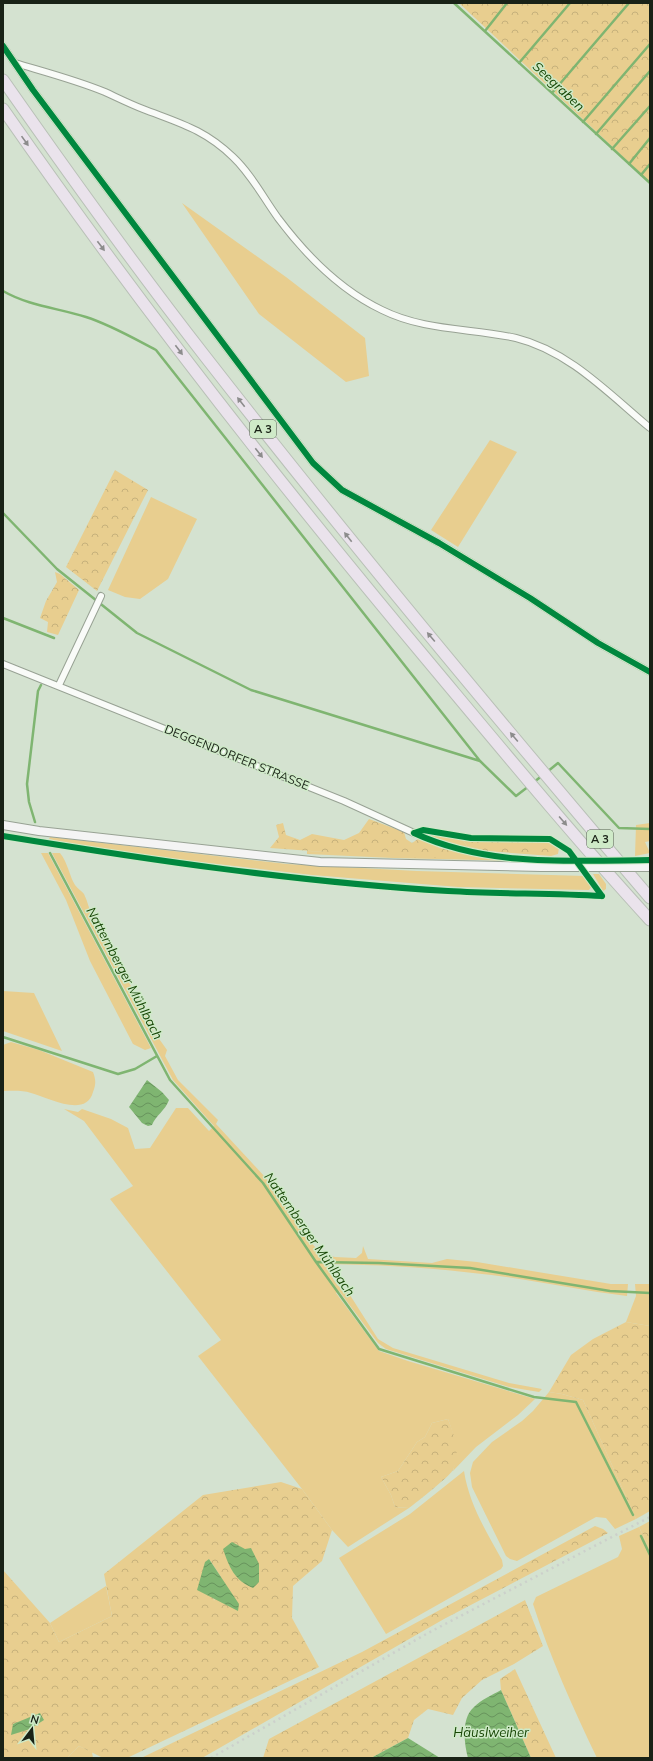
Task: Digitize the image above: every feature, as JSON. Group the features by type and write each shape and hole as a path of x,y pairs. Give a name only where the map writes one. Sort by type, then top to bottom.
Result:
{"highway":[{"name":"A 3","path":"3,80 69,173 203,353 352,542 650,898"},
{"name":"A 3","path":"3,109 56,184 195,371 339,556 527,779 650,920"}],"main road":[{"path":"3,825 320,862 542,867 650,867"}],"street":[{"path":"3,46 33,90 313,463 342,490 439,543 530,598 598,643 650,672"},
{"path":"15,63 57,75 104,92 197,129 213,139 234,157 250,176 278,218 301,247 323,269 355,293 382,310 407,320 432,326 516,338 543,347 566,359 650,428"},
{"path":"59,685 99,600"},
{"name":"DEGGENDORFER STRASSE","path":"3,664 59,685 344,801 414,833"}],"green space":[{"path":"459,3 650,3 650,182"},
{"path":"182,203 286,277 365,338 369,376 346,382 259,314"},
{"path":"490,440 517,452 458,547 431,530"},
{"path":"115,470 148,490 97,591 66,567"},
{"path":"151,497 197,519 168,579 140,599 125,597 108,590"},
{"path":"55,572 60,574 79,590 58,635 47,632 48,622 40,618 46,601 57,582"},
{"path":"369,819 404,832 406,839 412,843 418,839 440,848 461,853 463,856 445,858 395,857 270,848 279,837 276,825 283,823 286,835 300,840 312,834 344,840 359,833"},
{"path":"650,823 650,841 645,842 650,853 635,856 636,825"},
{"path":"421,833 462,839 467,846 486,851 447,844"},
{"path":"50,837 287,864 417,871 585,876 592,886 589,890 458,887 312,875 93,848 49,839"},
{"path":"462,839 549,841 559,848 558,854 551,856 486,851 467,846"},
{"path":"307,851 462,856 461,853 526,861 393,858 307,854"},
{"path":"41,853 48,853 151,1048 145,1050 133,1044 90,961 66,900"},
{"path":"52,853 60,853 75,885 84,894 93,918 151,1022 150,1026 167,1050 165,1056 178,1080 218,1120 216,1124 265,1177 320,1253 335,1257 356,1258 362,1253 363,1246 368,1259 432,1263 447,1259 477,1262 611,1284 628,1284 627,1296 492,1275 455,1271 330,1264 332,1277 337,1285 348,1292 378,1339 393,1348 509,1383 542,1389 539,1392 509,1387 386,1349 378,1343 339,1291 336,1293 379,1351 535,1399 518,1415 476,1447 453,1471 455,1464 455,1445 448,1419 432,1423 425,1437 417,1442 398,1471 381,1477 391,1495 395,1507 409,1508 348,1547 332,1530 302,1489 198,1356 221,1340 110,1199 133,1186 84,1121 64,1109 78,1112 82,1109 111,1119 128,1128 135,1149 150,1148 176,1108 188,1108 209,1131 214,1126 173,1080"},
{"path":"593,874 599,874 606,884 606,889 603,891"},
{"path":"3,991 34,993 62,1051 3,1031"},
{"path":"11,1042 39,1050 93,1072 95,1084 89,1100 83,1104 65,1104 28,1092 3,1091 3,1045"},
{"path":"635,1284 650,1284 650,1326 626,1322 636,1296"},
{"path":"626,1322 650,1326 650,1511 636,1519 583,1400 549,1392 571,1355 593,1339"},
{"path":"549,1392 583,1400 636,1519 615,1529 606,1518 596,1517 517,1561 506,1556 472,1487 470,1473 473,1462 492,1442 522,1421 533,1411"},
{"path":"448,1419 457,1451 453,1470 440,1483 409,1508 395,1507 391,1495 381,1477 398,1471 417,1442 425,1437 432,1423"},
{"path":"464,1471 466,1483 474,1506 484,1528 502,1560 503,1566 501,1569 386,1634 339,1558 410,1514"},
{"path":"281,1482 302,1489 332,1530 322,1561 293,1586 292,1618 319,1667 127,1758 103,1758 79,1746 67,1758 3,1758 3,1570 50,1623 59,1642 112,1616 104,1574 203,1495","holes":["209,1559 221,1577 214,1601"]},
{"path":"650,1521 650,1550 639,1527"},
{"path":"595,1526 608,1533 444,1619 202,1758 141,1758 362,1652"},
{"path":"639,1527 650,1550 650,1758 597,1758 562,1682 533,1604 536,1597 618,1557 622,1549 619,1536"},
{"path":"106,1586 112,1616 59,1642 50,1623"},
{"path":"525,1600 543,1646 514,1664 482,1680 462,1698 453,1715 428,1709 414,1720 408,1738 371,1758 263,1758 269,1739"},
{"path":"515,1669 556,1758 531,1758 501,1690 500,1679"},
{"path":"79,1746 92,1752 93,1758 67,1758"}],"water":[{"path":"147,1080 162,1092 169,1100 152,1125 148,1126 142,1123 129,1107"},
{"path":"232,1542 245,1549 251,1548 259,1564 259,1582 253,1588 237,1577 228,1562 223,1549"},
{"path":"209,1559 239,1604 238,1611 197,1590 205,1562"},
{"name":"Häuslweiher","path":"501,1690 531,1758 468,1758 465,1745 465,1724 467,1718 477,1704"},
{"path":"40,1713 44,1720 30,1729 11,1735 13,1724"},
{"path":"408,1738 440,1758 371,1758"}],"waterway":[{"name":"Seegraben","path":"454,3 650,183"},
{"path":"485,31 507,3"},
{"path":"519,63 570,3"},
{"path":"552,93 629,3"},
{"path":"583,122 650,44"},
{"path":"596,134 650,71"},
{"path":"612,149 650,106"},
{"path":"629,164 650,138"},
{"path":"641,175 650,164"},
{"path":"3,291 23,300 95,320 156,350 480,761"},
{"path":"3,513 57,569 137,633 251,690 480,761 516,796 529,786"},
{"name":"Natternberger Mühlbach","path":"3,618 54,638"},
{"name":"Natternberger Mühlbach","path":"35,822 29,802 27,784 38,691 41,685"},
{"path":"547,772 558,763 619,828 650,829"},
{"path":"534,782 543,775"},
{"name":"Natternberger Mühlbach","path":"50,853 170,1080 263,1183 316,1262 379,1349 534,1397 576,1402 633,1515"},
{"path":"3,1037 118,1074 135,1069 157,1056"},
{"path":"317,1262 379,1263 470,1268 610,1291 650,1293"},
{"name":"Natternberger Mühlbach","path":"641,1536 650,1555"}],"railway":[{"path":"211,1758 428,1633 650,1517"}],"cycle path":[{"path":"3,46 33,90 313,463 342,490 439,543 530,598 598,643 650,672"},
{"path":"414,833 423,830 471,838 550,839 569,851 602,896"},
{"path":"414,833 442,844 471,852 500,857 560,861 650,860"},
{"path":"3,836 169,862 336,882 448,891 602,896"}]}
